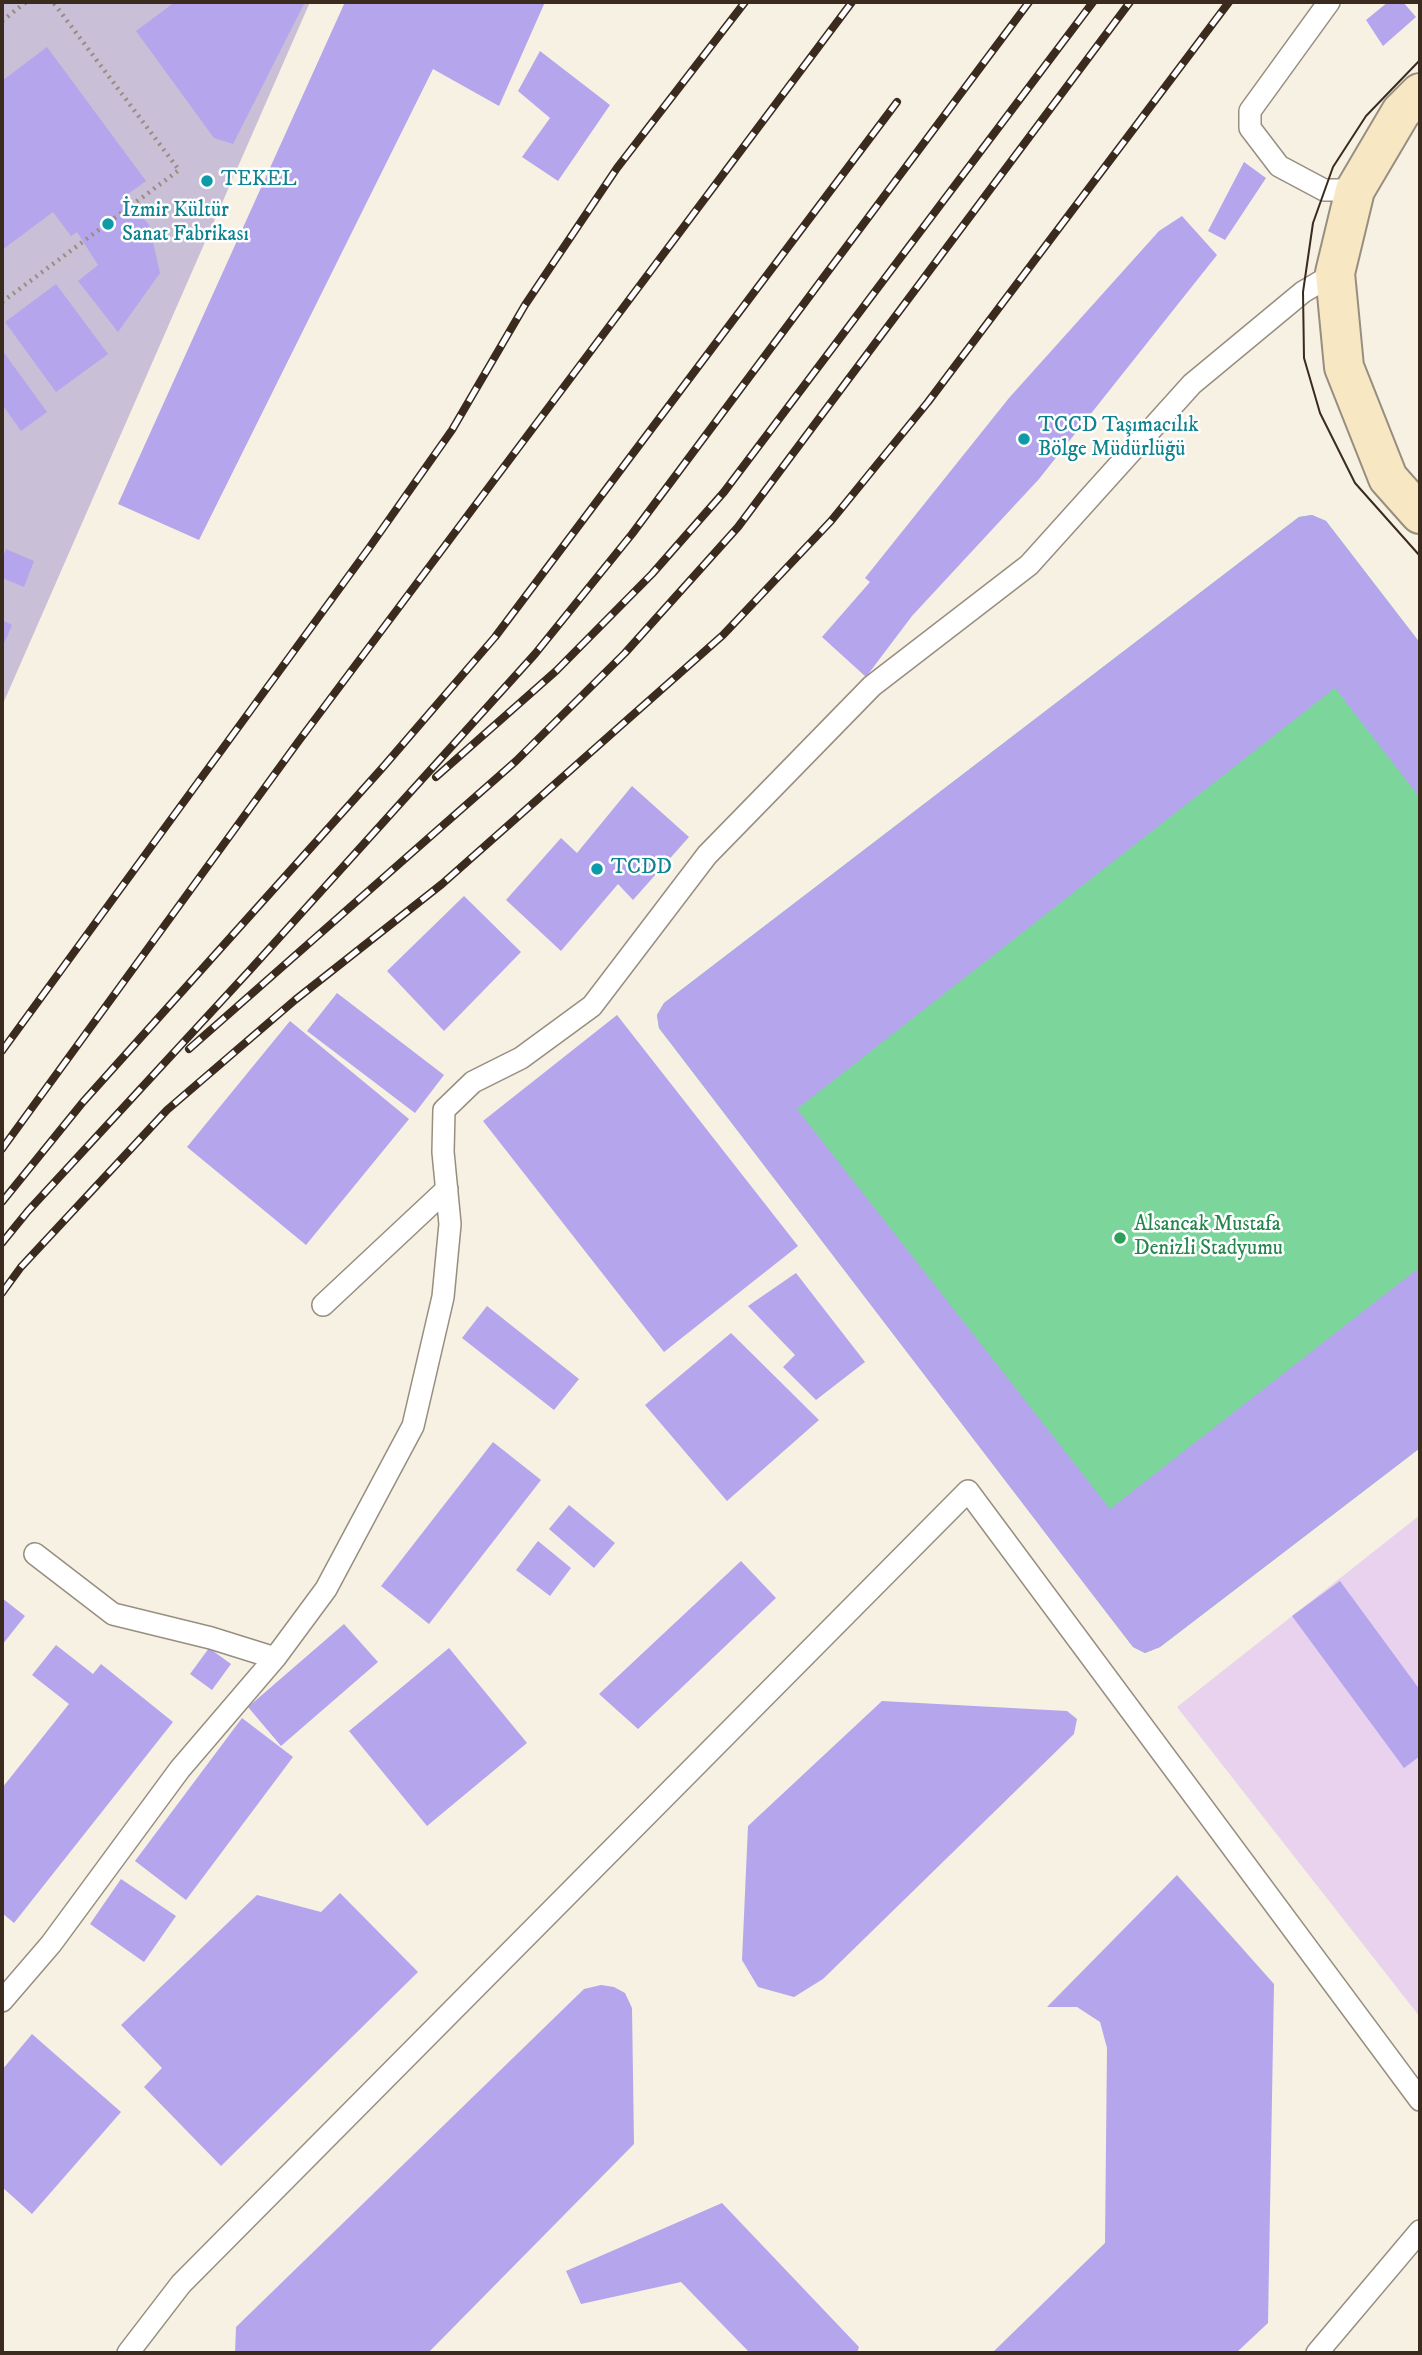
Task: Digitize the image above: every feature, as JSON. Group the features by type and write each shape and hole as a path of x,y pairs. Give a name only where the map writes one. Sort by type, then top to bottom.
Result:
{"street":[{"path":"1420,93 1401,112 1355,190 1335,273 1344,368 1388,478 1420,514"}],"lane":[{"path":"1329,2 1250,111 1250,128 1279,166 1324,190 1355,190"},
{"path":"2,2001 51,1944 180,1769 275,1658 326,1590 413,1426 443,1297 450,1224 443,1152 444,1110 473,1082 521,1058 592,1006 706,855 872,686 1029,565 1192,384 1303,292 1335,273"},
{"path":"323,1305 447,1189"},
{"path":"128,2353 181,2284 968,1492 1420,2099"},
{"path":"35,1554 113,1614 211,1638 275,1658"},
{"path":"1317,2353 1420,2231"}],"path":[{"path":"2,21 26,2"},
{"path":"2,302 178,170 53,2"}],"shaded area":[{"name":"İzmir Kültür Sanat Fabrikası","path":"2,2 310,2 2,706"},
{"path":"1420,1515 1420,2017 1177,1707"}],"green space":[{"name":"Alsancak Mustafa Denizli Stadyumu","path":"1312,515 1326,521 1420,643 1420,1448 1160,1647 1145,1653 1133,1647 659,1028 657,1015 664,1003 1299,517"}],"building":[{"path":"175,2 305,2 233,144 214,138 136,31"},
{"path":"345,2 545,2 499,106 433,69 199,540 118,504"},
{"path":"1388,2 1403,2 1416,17 1383,46 1366,20"},
{"path":"47,47 146,181 125,196 149,225 160,273 118,332 78,281 98,265 77,232 71,236 53,212 2,250 2,81"},
{"path":"540,51 610,105 558,181 522,157 550,118 518,91"},
{"path":"1244,162 1266,178 1225,240 1208,231"},
{"name":"TCCD Taşımacılık Bölge Müdürlüğü","path":"1182,216 1217,255 1039,479 912,616 866,677 822,637 870,582 865,578 1009,398 1159,231"},
{"path":"56,284 108,354 56,392 5,322"},
{"path":"2,350 47,412 21,431 2,404"},
{"path":"1312,515 1326,521 1420,643 1420,798 1335,688 797,1109 1110,1509 1420,1267 1420,1448 1160,1647 1145,1653 1133,1647 1059,1551 659,1028 657,1015 664,1003 1299,517"},
{"path":"6,549 34,561 24,587 2,578 2,560"},
{"path":"2,620 12,625 2,648"},
{"name":"TCDD","path":"632,786 689,837 633,900 618,884 561,951 506,900 561,838 577,853"},
{"path":"464,896 521,952 444,1031 387,971"},
{"path":"337,993 444,1075 415,1113 307,1031"},
{"path":"617,1015 798,1246 664,1352 483,1121"},
{"path":"290,1021 409,1119 306,1245 187,1147"},
{"path":"796,1273 865,1362 816,1400 783,1367 795,1355 748,1306"},
{"path":"487,1306 579,1379 554,1410 462,1338"},
{"path":"731,1333 819,1420 727,1501 645,1405"},
{"path":"493,1442 541,1480 429,1624 381,1586"},
{"path":"569,1505 615,1543 594,1568 549,1529"},
{"path":"538,1541 571,1568 550,1596 516,1570"},
{"path":"741,1561 776,1598 638,1729 599,1694"},
{"path":"1340,1581 1420,1690 1420,1756 1404,1768 1292,1616"},
{"path":"2,1598 25,1616 2,1645"},
{"path":"344,1624 378,1662 281,1746 248,1707"},
{"path":"56,1645 93,1674 101,1664 173,1722 14,1923 2,1913 2,1788 69,1704 32,1675"},
{"path":"209,1648 231,1664 212,1690 190,1674"},
{"path":"449,1648 527,1743 427,1826 349,1731"},
{"path":"882,1701 1067,1711 1077,1719 1074,1734 823,1979 794,1997 758,1987 742,1960 748,1826"},
{"path":"242,1718 293,1757 186,1900 135,1861"},
{"path":"1177,1875 1274,1984 1268,2323 1236,2353 992,2353 1105,2243 1107,2048 1100,2022 1077,2007 1047,2007"},
{"path":"121,1879 176,1916 144,1962 90,1924"},
{"path":"340,1893 418,1972 221,2166 144,2087 162,2068 121,2025 257,1895 321,1912"},
{"path":"601,1985 614,1987 625,1993 632,2008 634,2144 428,2353 235,2353 236,2327 584,1989"},
{"path":"32,2034 121,2112 32,2214 2,2187 2,2070"},
{"path":"722,2203 859,2347 857,2353 750,2353 681,2282 581,2304 566,2271"}],"tram line":[{"path":"1420,60 1366,116 1333,167 1313,223 1303,292 1304,358 1320,413 1355,483 1420,556"}],"railway":[{"path":"2,1051 369,548 452,430 525,305 617,168 745,2"},
{"path":"2,1149 298,742 852,2"},
{"path":"2,1243 28,1211 535,654 632,534 1029,2"},
{"path":"436,777 556,671 652,574 724,492 1093,2"},
{"path":"189,1049 516,761 625,653 738,527 1130,2"},
{"path":"2,1293 21,1267 167,1110 295,1000 442,884 723,635 831,521 928,402 1229,2"},
{"path":"2,1202 83,1102 384,766 495,637 897,102"}],"place":[{"name":"TEKEL","path":"207,181"},
{"name":"İzmir Kültür Sanat Fabrikası","path":"108,224"},
{"name":"TCCD Taşımacılık Bölge Müdürlüğü","path":"1024,439"},
{"name":"TCDD","path":"597,869"},
{"name":"Alsancak Mustafa Denizli Stadyumu","path":"1120,1238"}]}
